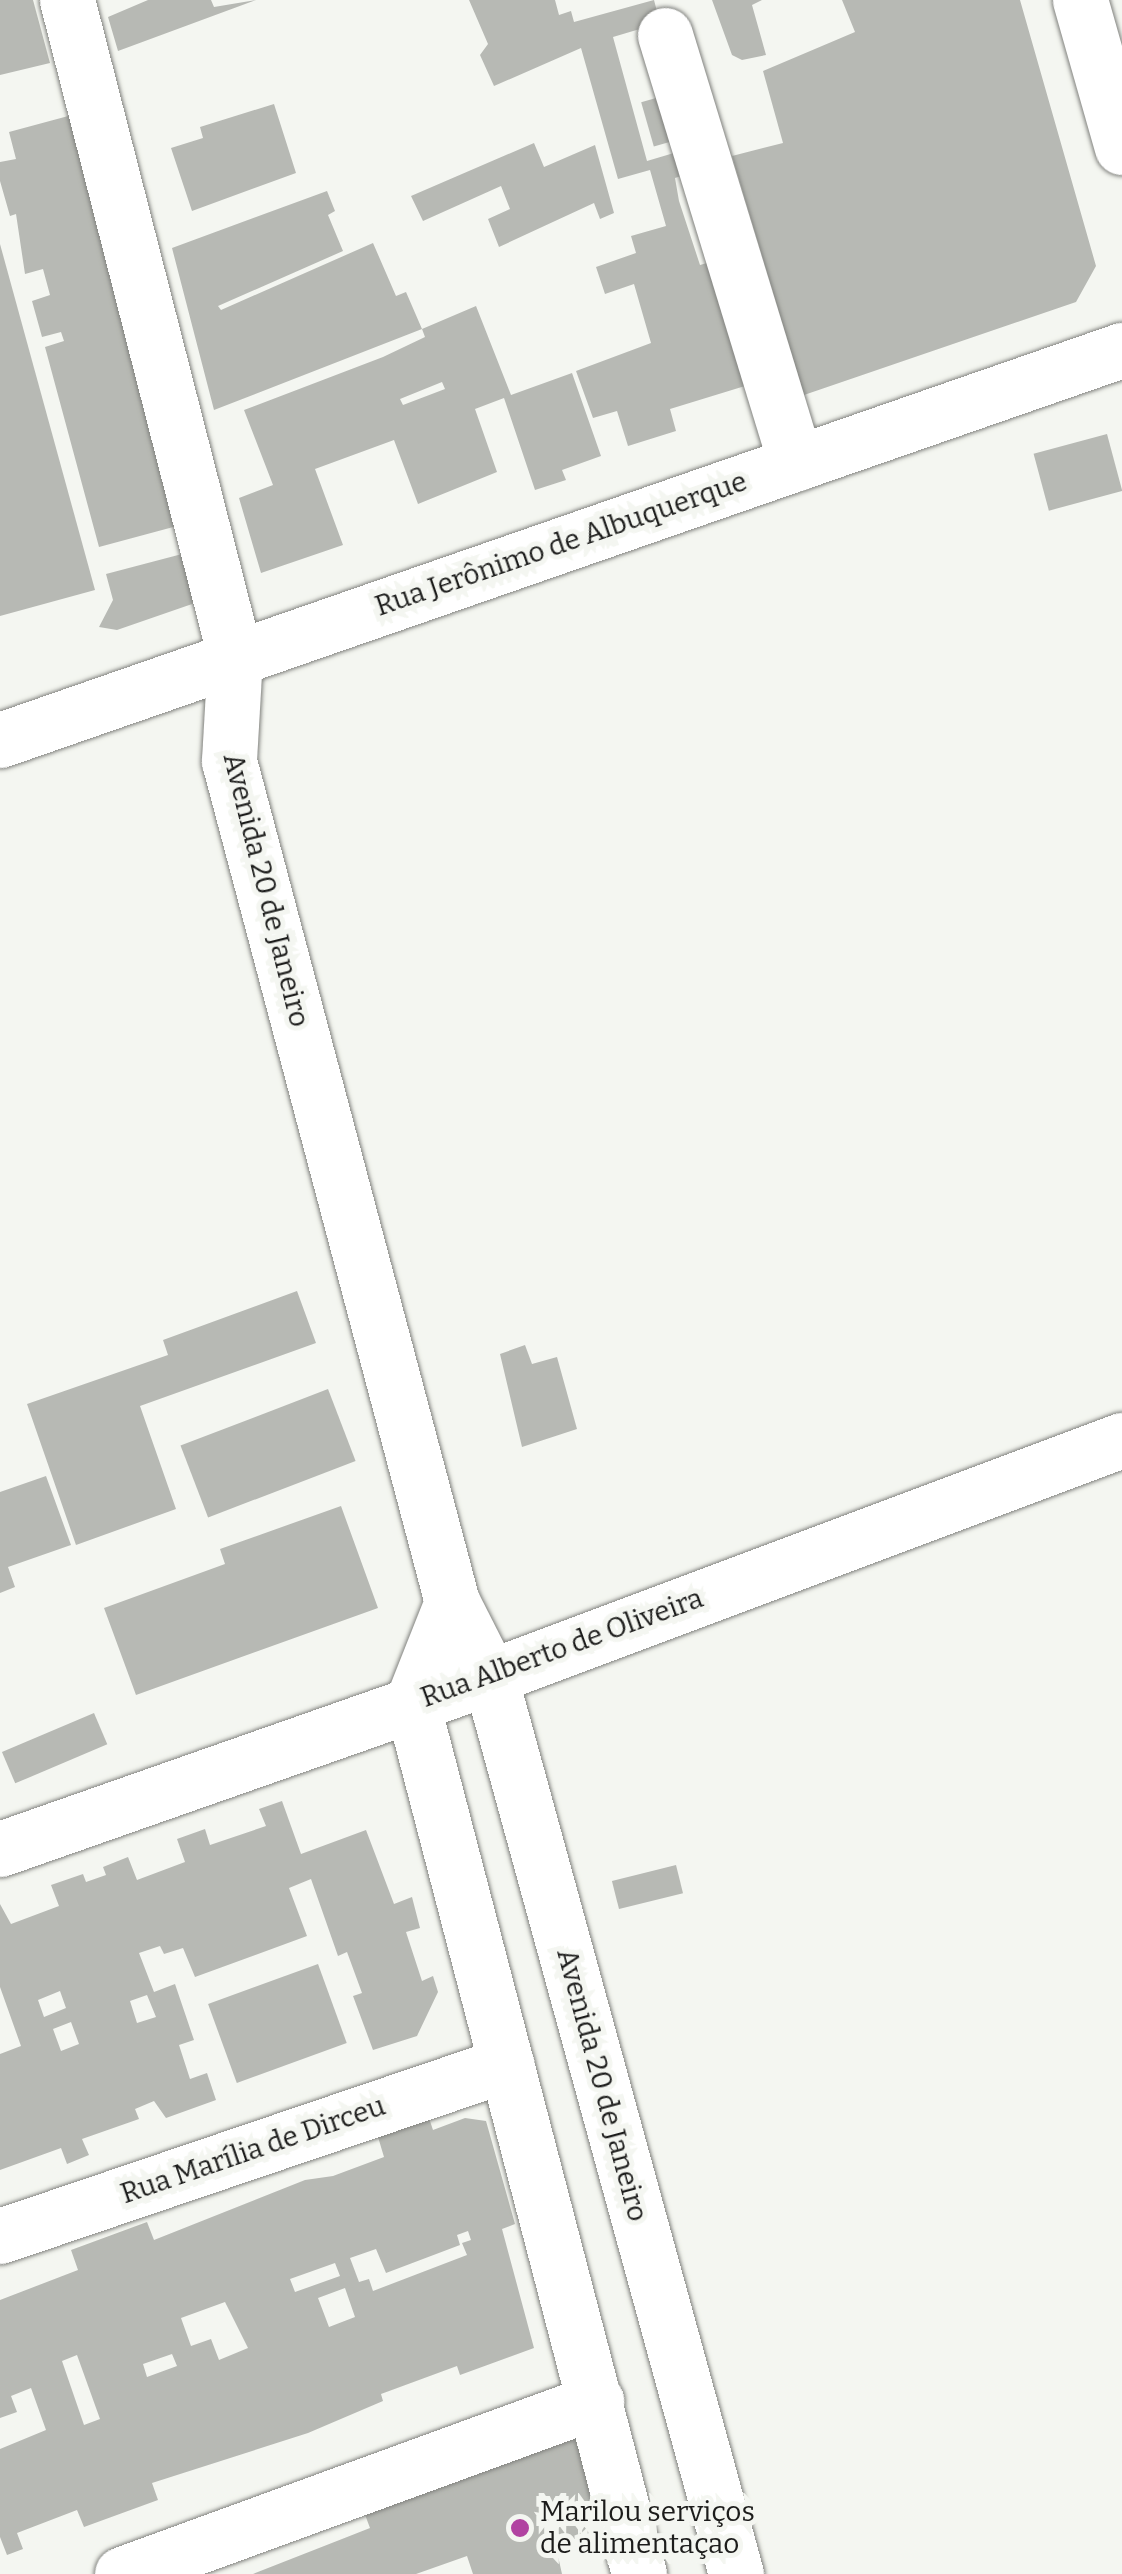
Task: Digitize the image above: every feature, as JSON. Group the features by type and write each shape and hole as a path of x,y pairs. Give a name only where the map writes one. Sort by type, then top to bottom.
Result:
{"street":[{"name":"Avenida 20 de Janeiro","path":"67,0 234,656 229,761 452,1602 490,1677 736,2574"},
{"path":"1080,0 1122,147"},
{"path":"665,35 796,463"},
{"name":"Rua Jerônimo de Albuquerque","path":"0,740 1122,350"},
{"name":"Rua Alberto de Oliveira","path":"0,1849 490,1677 1122,1440"},
{"path":"452,1602 412,1704 639,2574"},
{"name":"Rua Marília de Dirceu","path":"0,2236 506,2064"},
{"path":"122,2574 596,2401"}],"building":[{"path":"0,0 33,0 50,63 0,75"},
{"path":"148,0 211,0 214,7 256,0 118,51 108,17"},
{"path":"469,0 555,0 559,15 571,11 574,22 654,0 660,23 613,37 647,161 694,147 700,170 675,178 679,201 700,265 724,258 758,382 670,409 676,431 628,446 617,411 593,418 576,371 651,343 634,284 605,294 596,267 636,253 631,236 666,226 650,170 618,179 581,48 494,86 480,55 488,44"},
{"path":"712,0 762,0 752,5 766,55 742,60 732,55"},
{"path":"842,0 1020,0 1096,266 1076,302 804,395 732,156 783,143 763,71 855,32"},
{"path":"670,94 683,138 654,146 641,102"},
{"path":"274,104 296,173 192,211 171,148 203,138 200,127"},
{"path":"72,115 177,526 99,547 45,347 64,341 61,332 42,337 32,301 50,295 43,269 25,274 16,214 10,216 0,181 0,162 16,159 9,132"},
{"path":"534,143 544,167 595,145 614,213 600,219 594,203 499,247 488,219 510,209 501,186 423,221 411,196"},
{"path":"327,191 335,211 328,215 343,251 218,306 221,310 373,243 396,296 406,292 422,329 214,410 172,248"},
{"path":"0,244 95,590 0,616"},
{"path":"476,306 511,395 572,373 601,456 562,470 566,480 535,490 504,398 475,409 497,472 418,504 394,440 315,469 343,545 261,573 239,498 273,485 244,410 383,357 425,337 422,329","holes":["442,382 445,389 403,405 400,399"]},
{"path":"1107,434 1122,491 1049,511 1034,454"},
{"path":"182,554 195,603 117,630 99,627 113,600 106,574"},
{"path":"297,1291 316,1343 140,1406 176,1509 76,1545 27,1404 168,1355 163,1340"},
{"path":"525,1345 532,1364 557,1357 577,1429 522,1447 500,1354"},
{"path":"328,1389 356,1461 208,1518 180,1446"},
{"path":"46,1476 71,1545 8,1567 15,1587 0,1593 0,1492"},
{"path":"341,1506 378,1608 136,1695 104,1608 225,1564 220,1549"},
{"path":"94,1713 107,1744 15,1783 2,1752"},
{"path":"282,1801 301,1854 366,1830 394,1904 412,1897 420,1928 406,1932 422,1981 433,1976 438,1992 417,2036 373,2050 353,1996 362,1993 347,1952 338,1956 311,1879 289,1888 307,1936 195,1977 183,1948 164,1954 160,1946 139,1953 154,1992 175,1984 194,2040 179,2045 190,2079 207,2073 216,2100 166,2118 154,2101 135,2109 139,2119 82,2139 89,2155 67,2164 61,2148 0,2170 0,2054 21,2046 0,1987 0,1904 11,1924 59,1906 51,1885 83,1874 86,1882 106,1875 103,1867 128,1857 137,1880 185,1862 177,1839 205,1829 210,1845 266,1826 259,1809","holes":["60,1991 66,2008 44,2017 38,2000","147,1995 156,2017 137,2023 130,2001","71,2022 79,2044 61,2051 53,2029"]},
{"path":"676,1865 683,1893 619,1909 612,1881"},
{"path":"318,1964 347,2043 237,2083 208,2004"},
{"path":"429,2118 433,2130 465,2118 486,2121 515,2224 502,2229 534,2348 460,2375 457,2366 381,2394 383,2401 308,2433 152,2483 158,2500 84,2527 77,2510 17,2533 23,2549 7,2555 0,2537 0,2449 46,2430 31,2388 11,2396 17,2412 0,2418 0,2300 78,2270 71,2250 147,2222 154,2240 305,2180 333,2176 384,2157 378,2137","holes":["468,2231 471,2240 462,2243 467,2255 373,2291 369,2279 359,2282 350,2258 376,2249 386,2273 460,2245 457,2235","335,2263 340,2276 295,2292 290,2279","345,2288 355,2317 329,2327 318,2298","225,2302 248,2348 219,2360 211,2339 191,2346 181,2318","172,2354 177,2366 147,2377 143,2364","77,2355 100,2419 84,2425 62,2361"]},
{"path":"592,2422 632,2543 556,2547 562,2574 473,2574 467,2556 416,2574 253,2574 370,2528 364,2512"}],"place":[{"name":"Marilou serviços de alimentaçao","path":"520,2528"}]}
